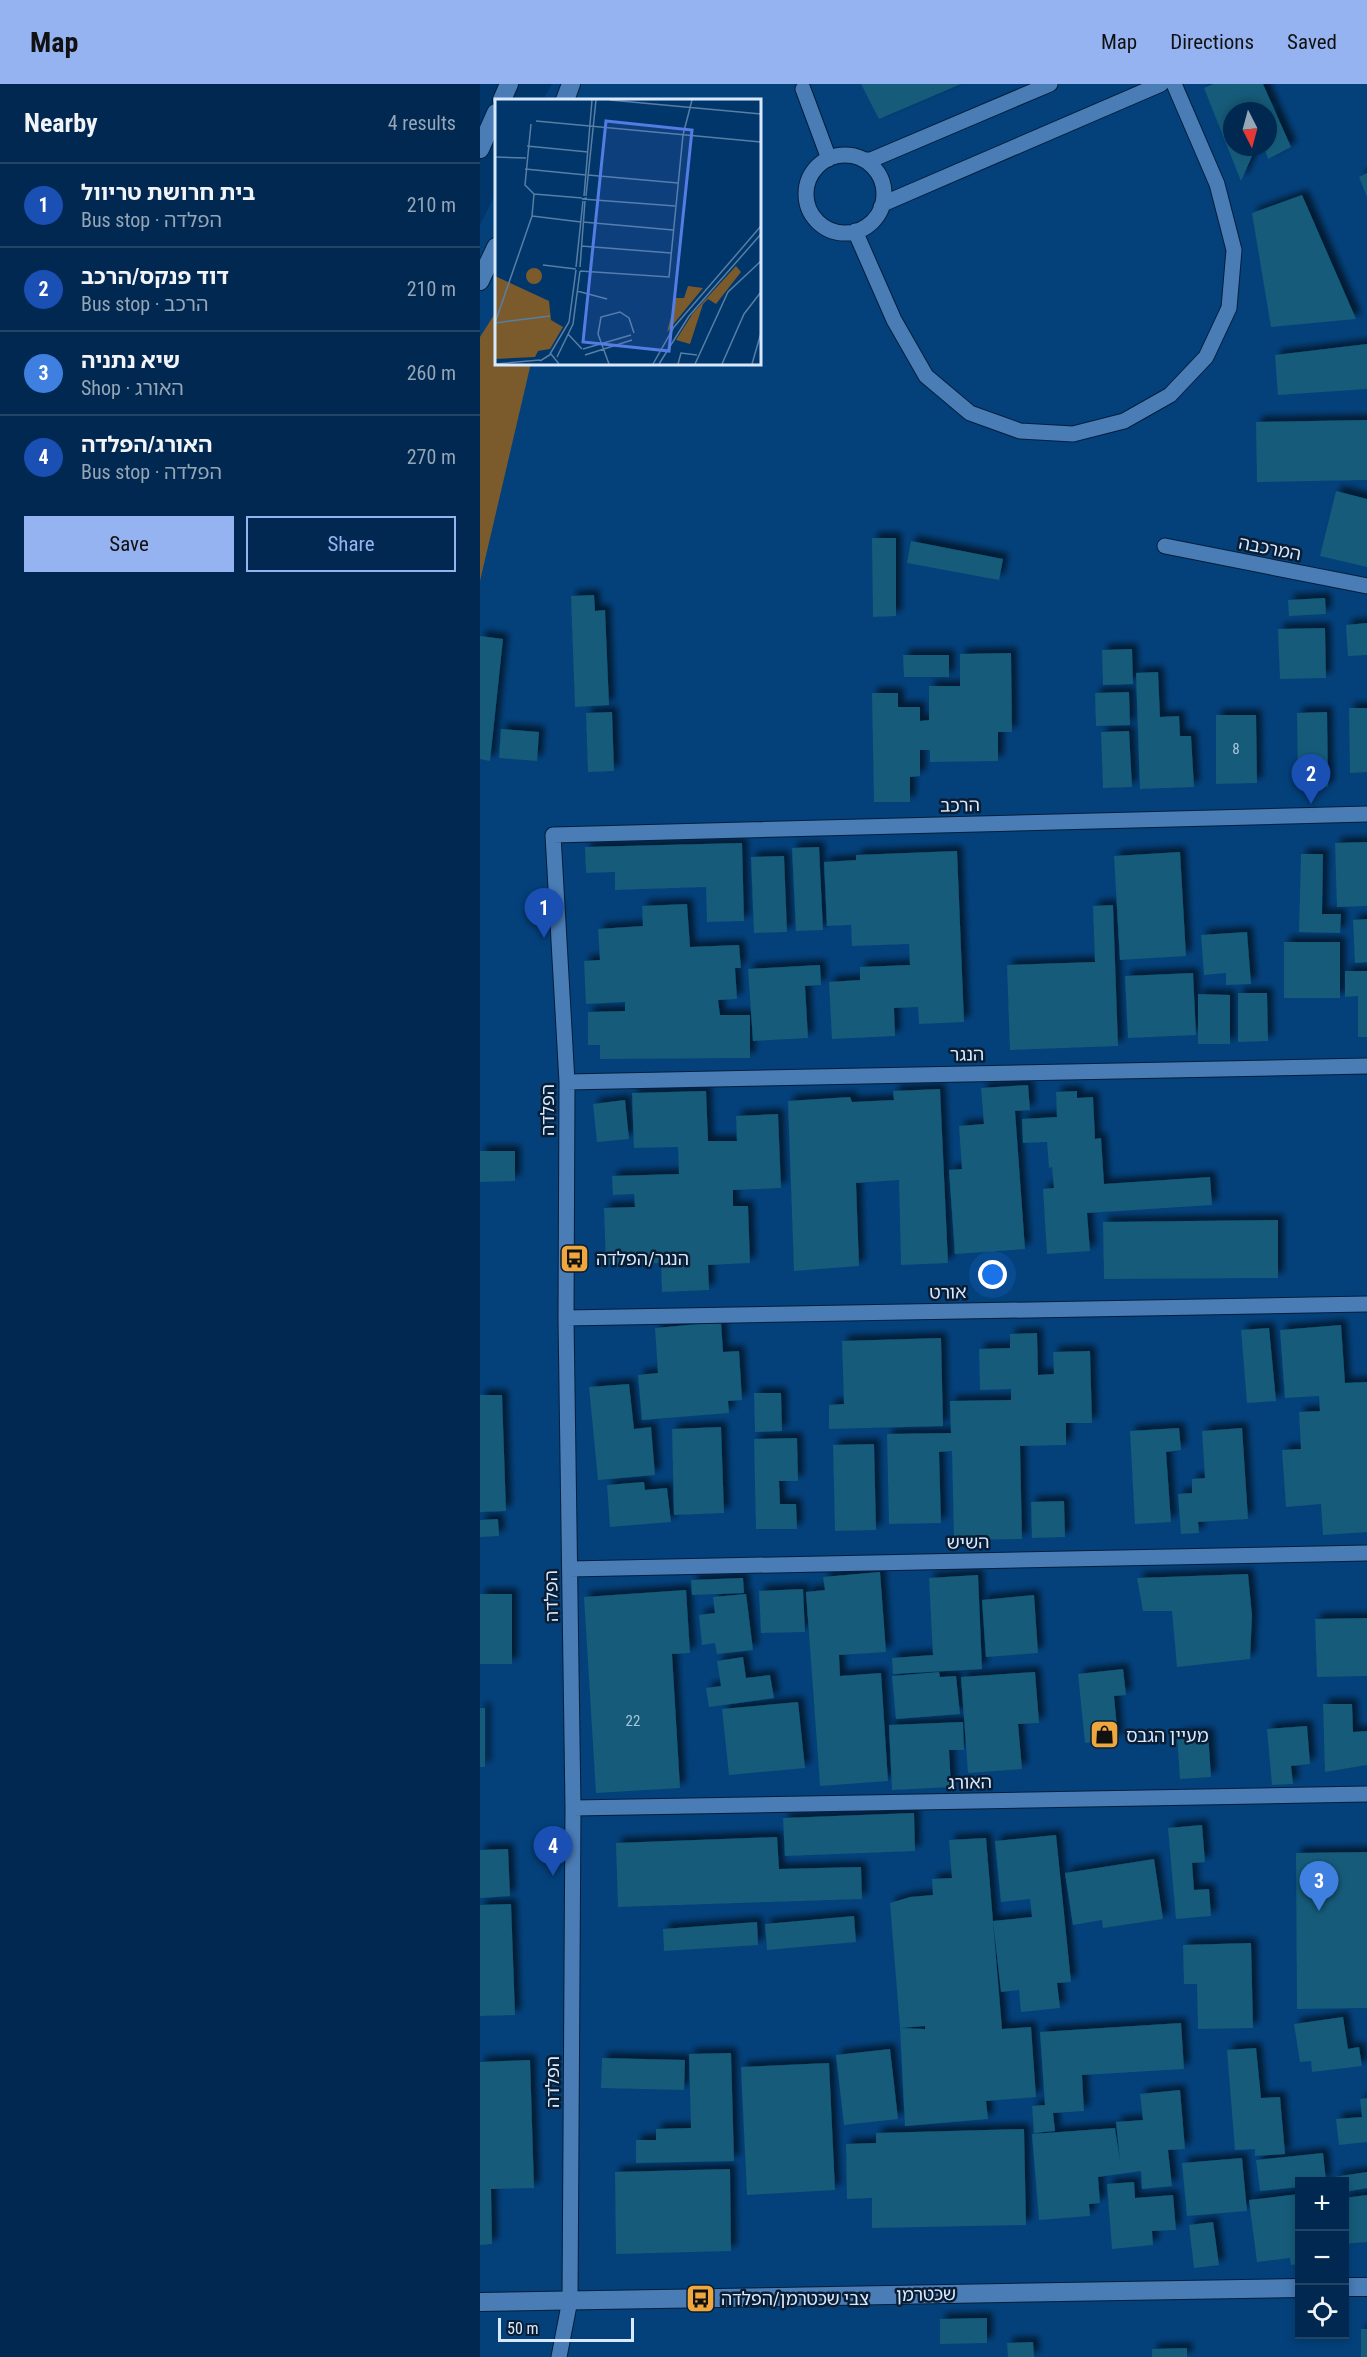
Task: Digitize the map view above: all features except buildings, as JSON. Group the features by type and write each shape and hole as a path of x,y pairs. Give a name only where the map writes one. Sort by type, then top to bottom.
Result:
{"street":[{"path":"502,99 508,84"},
{"path":"565,99 571,84"},
{"path":"865,160 881,156 1050,84"},
{"path":"881,207 884,196 882,183 874,168 865,160 847,155 829,159 815,170 809,180 807,191 810,209 821,224 843,232 855,231 871,222 885,203 1161,84"},
{"path":"855,231 894,321 926,376 970,412 1020,431 1073,434 1124,421 1170,395 1206,357 1229,308 1234,250 1217,184 1174,84"},
{"path":"802,89 829,159"},
{"path":"480,149 495,115"},
{"path":"480,280 495,249"},
{"name":"המרכבה","path":"1165,546 1367,586"},
{"name":"הרכב","path":"553,835 1367,814"},
{"name":"הפלדה","path":"553,835 567,1082 566,1317 573,1808 570,2300 559,2357"},
{"name":"הנגר","path":"567,1082 1367,1066"},
{"name":"אורט","path":"566,1317 1367,1304"},
{"name":"השיש","path":"570,1569 1367,1553"},
{"name":"האורג","path":"573,1808 1367,1794"},
{"path":"1349,2287 1367,2287"},
{"name":"שכטרמן","path":"480,2302 1295,2288"}],"shaded area":[{"path":"552,84 1367,84 1367,2357 480,2357 480,225 495,194 495,364 760,364 760,99 544,99"},
{"path":"495,314 495,364 531,364 480,581 480,337"}],"place":[{"name":"דוד פנקס/הרכב","path":"1311,804"},
{"name":"בית חרושת טריוול","path":"544,938"},
{"name":"הנגר/הפלדה","path":"575,1258"},
{"name":"מעיין הגבס","path":"1105,1735"},
{"name":"האורג/הפלדה","path":"553,1876"},
{"name":"שיא נתניה","path":"1319,1911"},
{"name":"צבי שכטרמן/הפלדה","path":"700,2298"}]}
